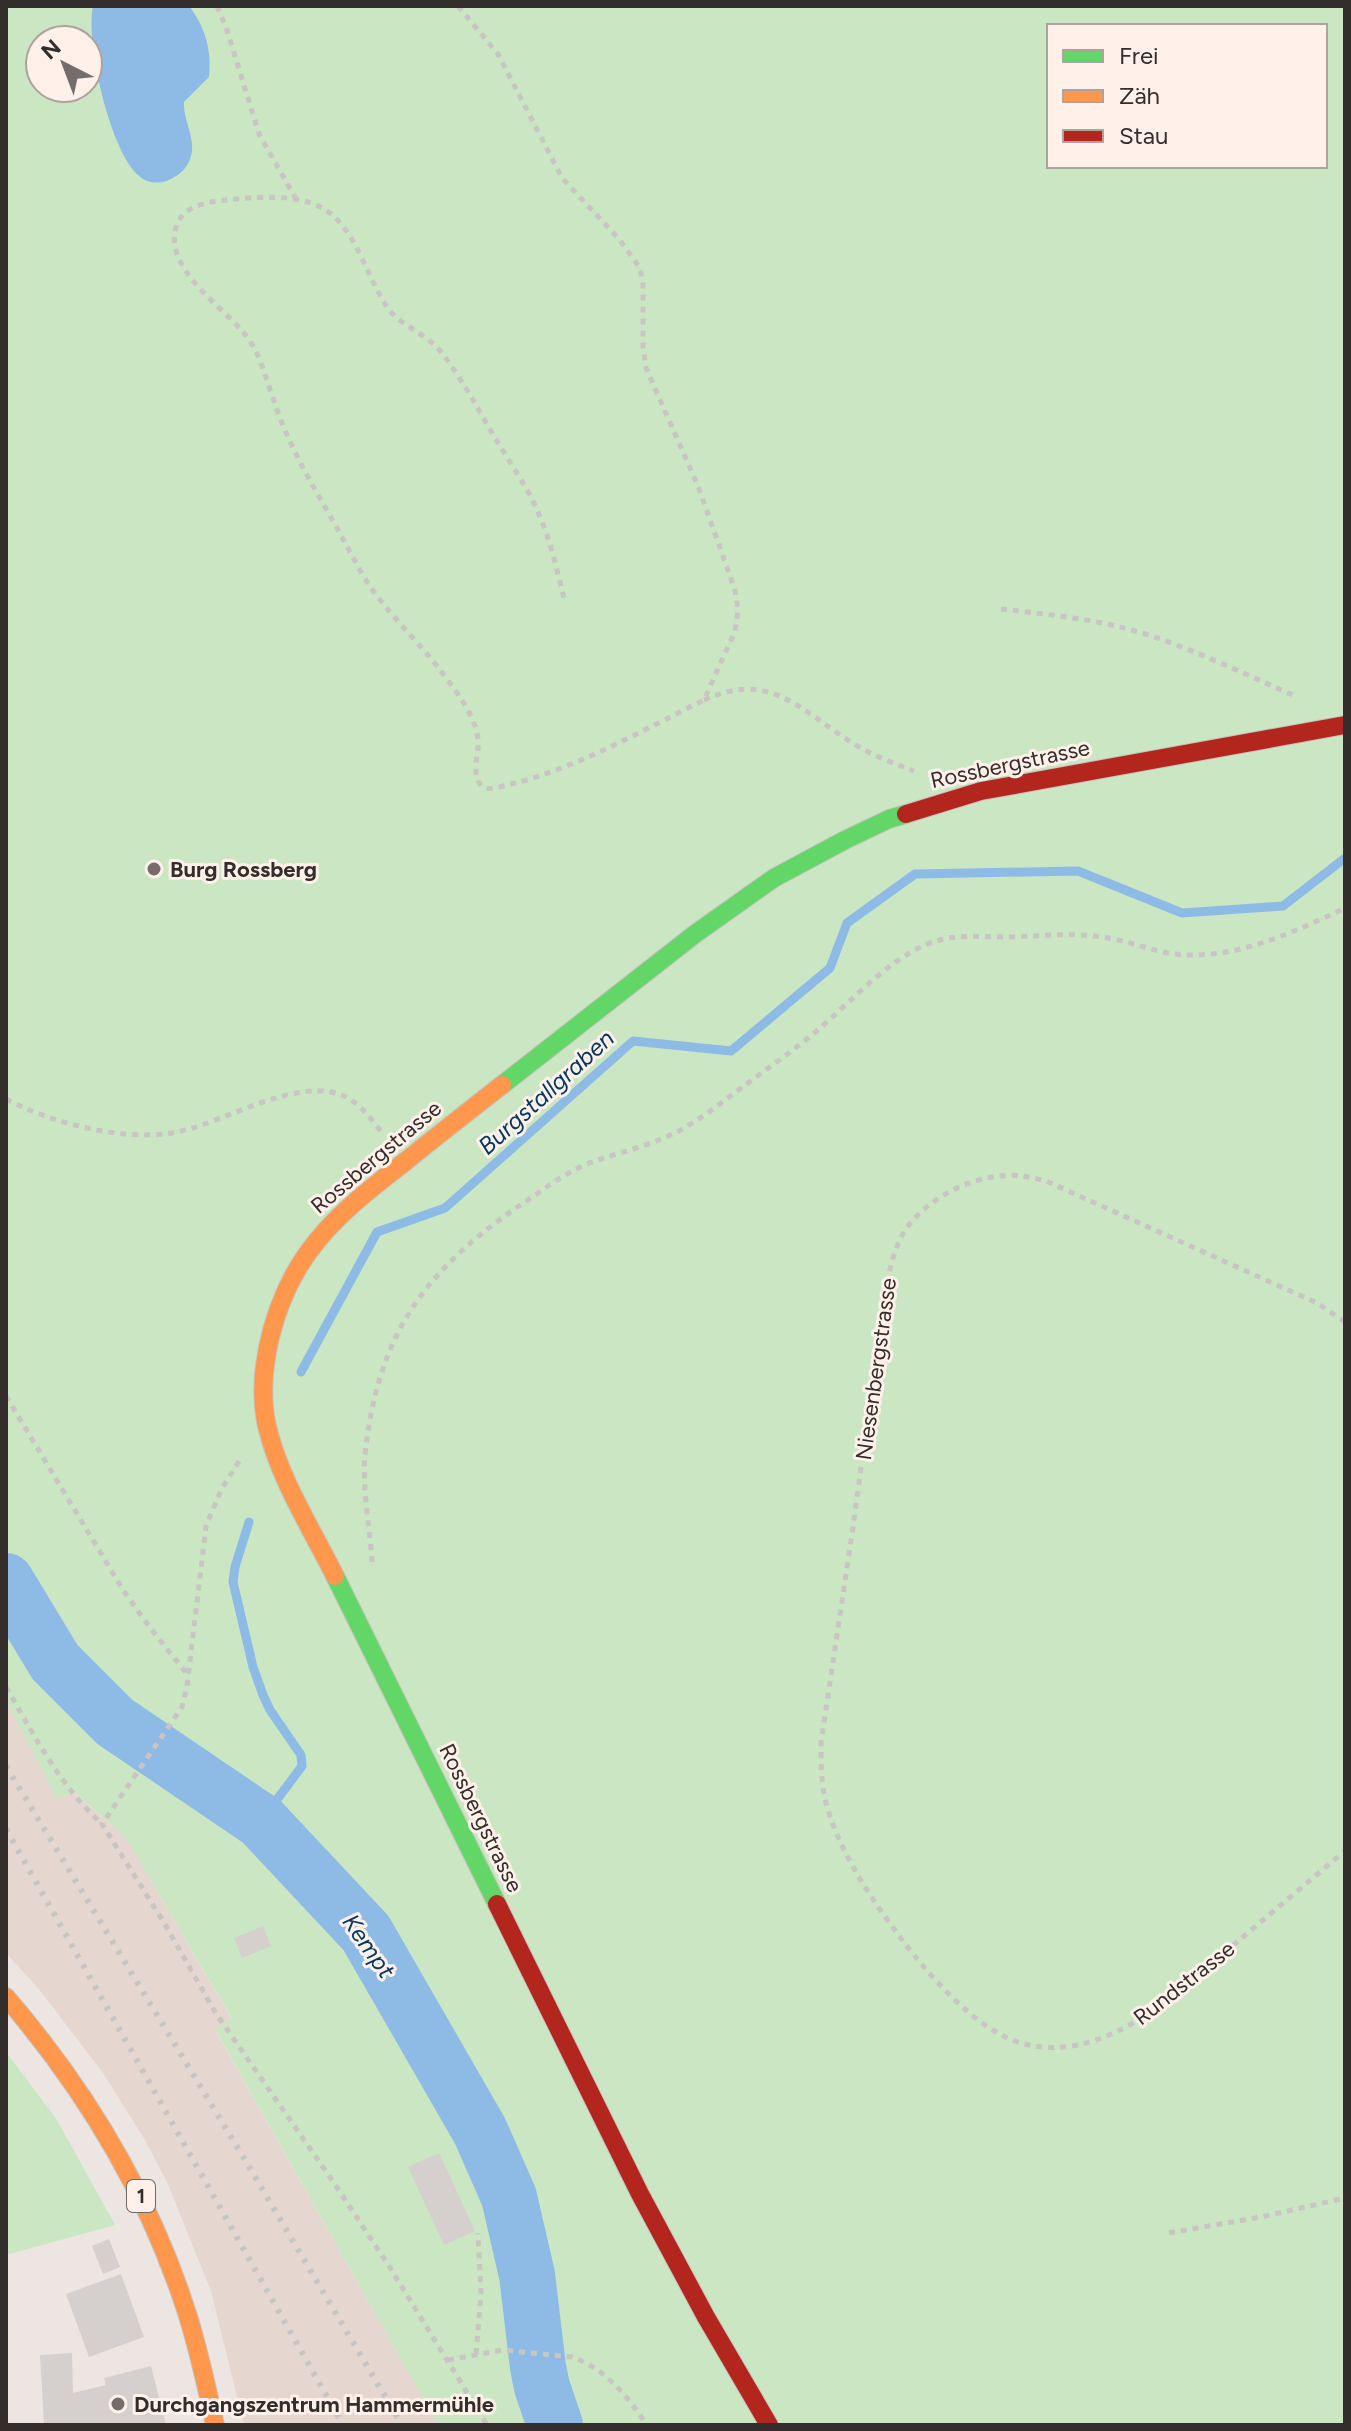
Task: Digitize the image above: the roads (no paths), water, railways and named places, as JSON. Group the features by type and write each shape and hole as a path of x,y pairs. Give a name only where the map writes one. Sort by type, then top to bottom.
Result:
{"street":[{"name":"Rossbergstrasse","path":"769,2425 698,2304 640,2194 275,1452 266,1421 265,1365 280,1307 305,1255 340,1214 738,902 774,878 845,840 922,808 981,791 1345,725"},
{"name":"1","path":"6,1997 46,2044 78,2089 135,2182 179,2287 215,2425"}],"water":[{"path":"93,6 189,6 195,14 208,48 209,77 184,102 192,143 191,156 185,168 170,179 155,183 141,178 118,143 104,102 104,24 91,23"}],"waterway":[{"name":"Burgstallgraben","path":"301,1372 377,1232 445,1208 633,1041 731,1051 830,968 847,923 915,874 1078,871 1182,913 1283,906 1345,858"},
{"path":"249,1522 233,1582 253,1667 263,1695 301,1755 302,1766 261,1821"},
{"name":"Kempt","path":"6,1581 55,1662 115,1722 261,1821 366,1933 480,2131 509,2197 527,2275 542,2387 555,2425"}],"railway":[{"path":"6,1766 402,2425"},
{"path":"6,1829 343,2425"}],"place":[{"name":"Burg Rossberg","path":"154,869"},
{"name":"Durchgangszentrum Hammermühle","path":"118,2404"}]}
